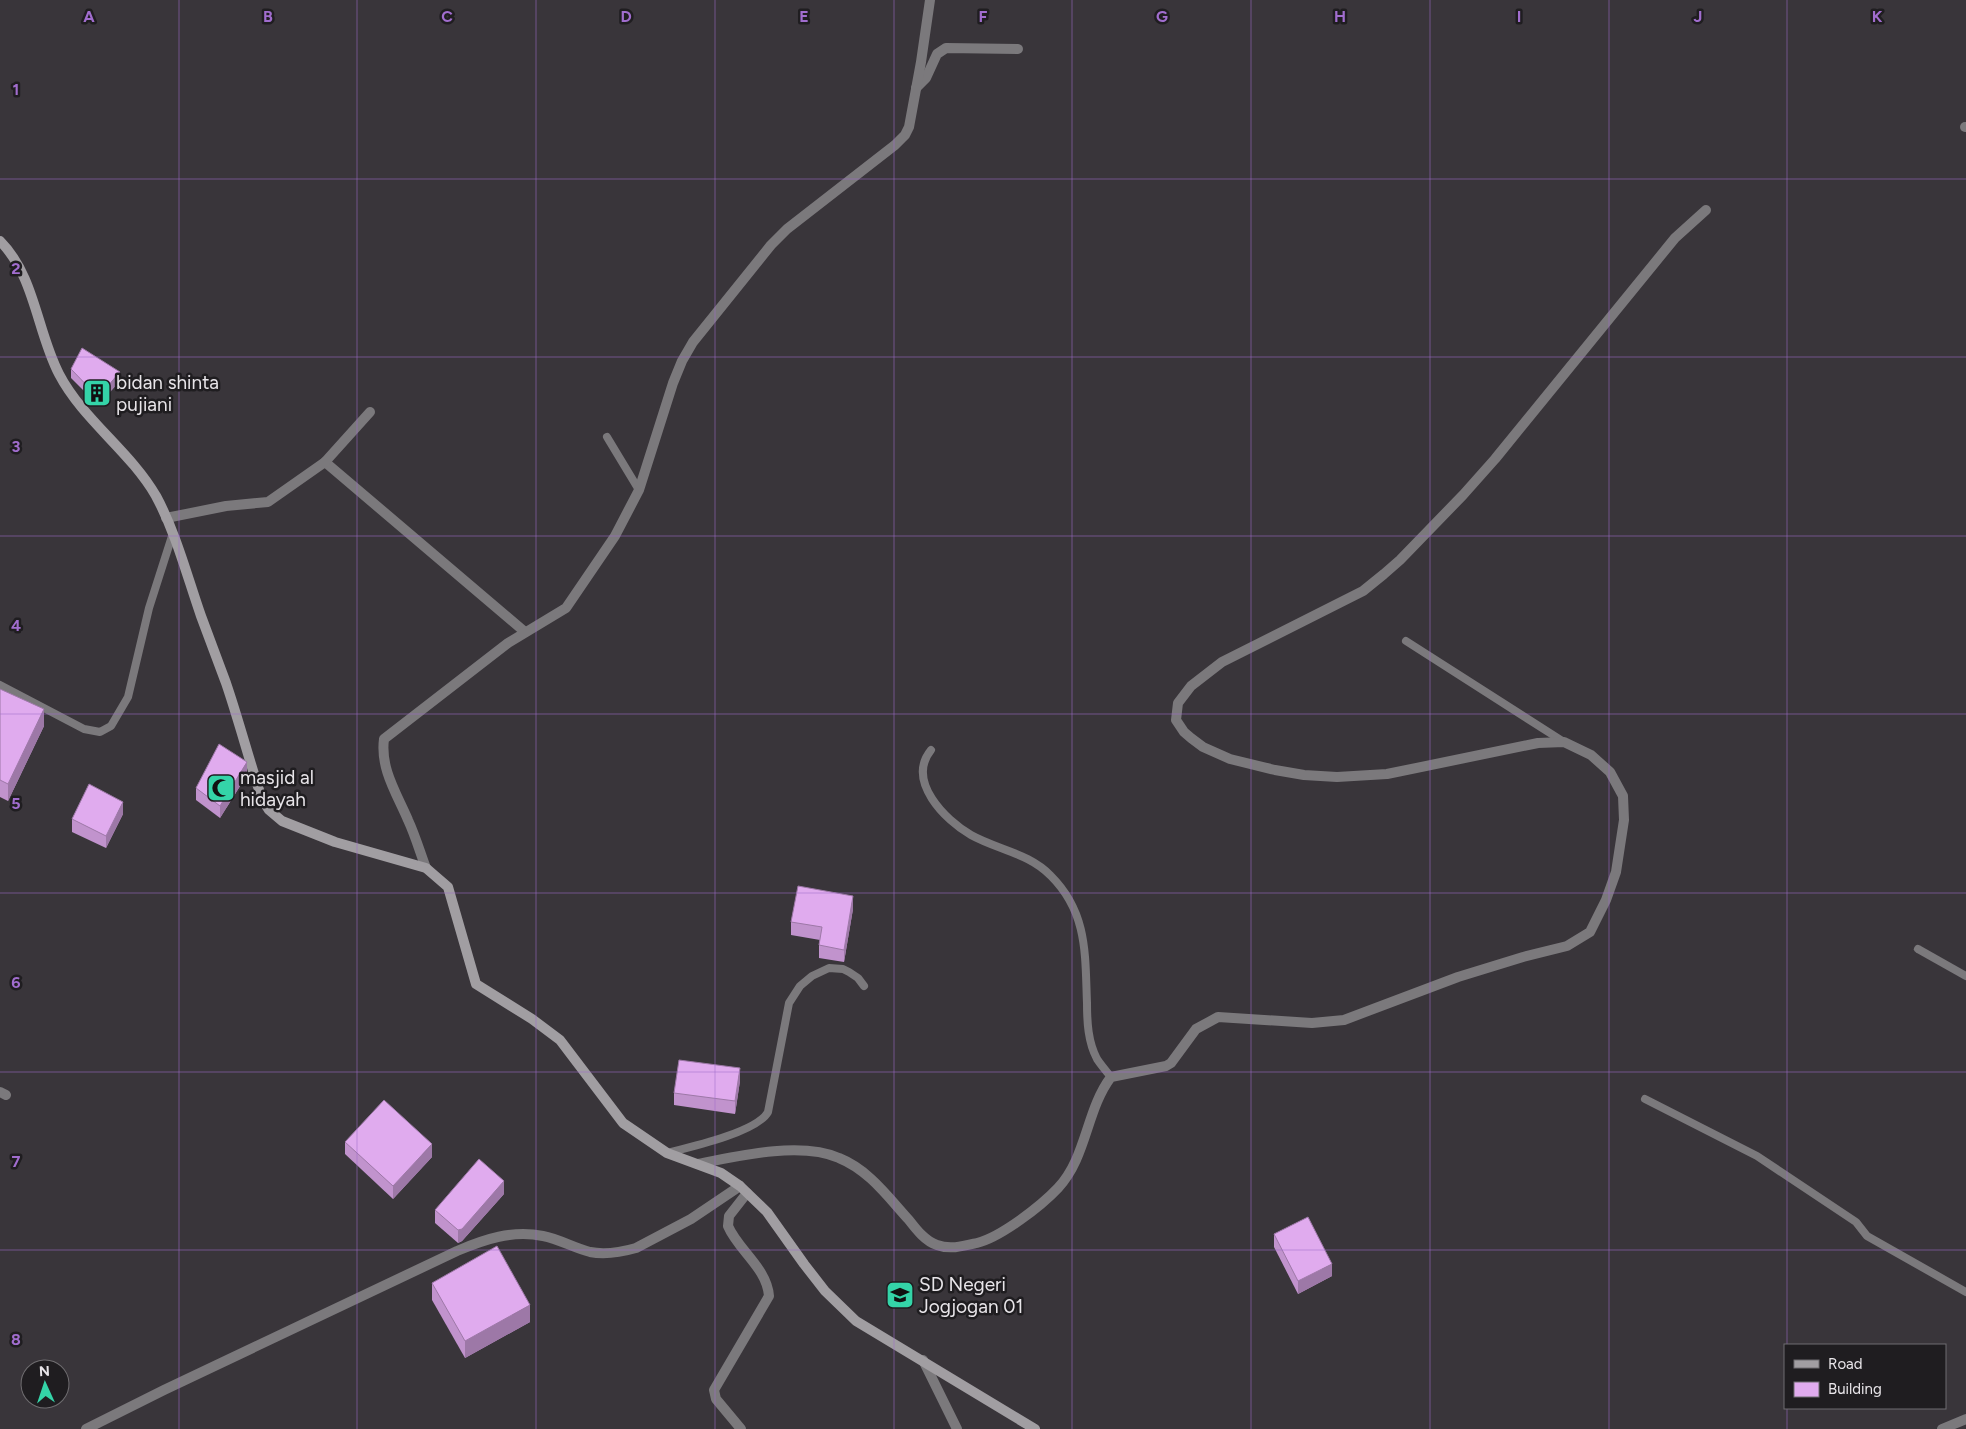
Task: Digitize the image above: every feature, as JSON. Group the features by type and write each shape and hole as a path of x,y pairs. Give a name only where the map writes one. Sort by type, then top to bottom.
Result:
{"street":[{"path":"426,868 408,820 388,776 384,739 508,643 566,608 615,536 639,490 673,384 682,361 693,342 771,245 787,228 895,145 905,135 909,127 930,0"},
{"path":"916,88 926,78 937,54 946,48 1018,49"},
{"path":"698,1164 771,1151 822,1152 830,1154 853,1165 866,1174 918,1231 934,1244 955,1248 970,1245 1002,1233 1058,1188 1079,1156 1100,1096 1111,1077 1116,1074 1166,1066 1171,1063 1196,1030 1218,1017 1312,1023 1344,1020 1458,977 1523,956 1567,946 1590,932 1606,900 1616,872 1624,820 1622,796 1610,772 1591,755 1564,742 1538,743 1387,774 1337,777 1276,770 1230,759 1203,747 1191,738 1176,720 1176,714 1178,703 1191,686 1222,662 1362,591 1400,560 1495,459 1675,238 1706,210"},
{"path":"0,241 8,250 20,271 37,309 52,360 64,382 83,408 143,477 155,495 166,518 226,684 262,799 268,810 282,821 335,842 426,868 448,888 476,984 532,1019 560,1040 619,1119 667,1153 721,1173 743,1189 767,1212 804,1264 841,1308 863,1326 923,1360 1035,1429"},
{"path":"166,518 226,506 268,502 325,462 370,412"},
{"path":"325,462 525,632"},
{"path":"86,1429 457,1251 489,1238 504,1235 530,1234 556,1239 594,1252 628,1250 636,1248 691,1219 743,1189"},
{"path":"741,1429 716,1399 714,1390 769,1296 768,1288 757,1266 728,1226 729,1216 743,1189"},
{"path":"923,1360 957,1429"},
{"path":"1942,1429 1966,1419"}],"lane":[{"path":"607,437 639,490"},
{"path":"0,684 84,729 100,732 111,726 128,697 149,608 173,533"},
{"path":"1406,641 1564,742"},
{"path":"931,750 924,764 924,783 934,802 942,811 962,830 973,837 1031,859 1042,867 1062,888 1076,911 1083,933 1089,1034 1096,1057 1111,1077"},
{"path":"1918,949 1966,976"},
{"path":"667,1153 716,1140 754,1125 765,1117 768,1112 789,1004 806,980 824,970 838,968 854,975 864,986"},
{"path":"1645,1100 1757,1156 1856,1222 1867,1236 1966,1292"}],"building":[{"name":"bidan shinta pujiani","path":"82,348 120,372 98,397 71,369"},
{"path":"0,689 44,709 8,784 0,780"},
{"name":"masjid al hidayah","path":"219,744 247,762 220,806 196,788"},
{"path":"89,784 123,802 106,836 72,819"},
{"path":"798,886 853,896 844,950 819,945 822,927 791,922"},
{"path":"679,1060 740,1068 735,1101 674,1093"},
{"path":"384,1100 432,1144 393,1186 345,1142"},
{"path":"479,1159 504,1181 462,1229 458,1230 435,1210"},
{"path":"1308,1217 1332,1264 1298,1281 1274,1234"},
{"path":"497,1246 530,1305 465,1341 432,1283"}],"place":[{"name":"bidan shinta pujiani","path":"97,393"},
{"name":"masjid al hidayah","path":"221,788"},
{"name":"SD Negeri Jogjogan 01","path":"900,1295"}]}
